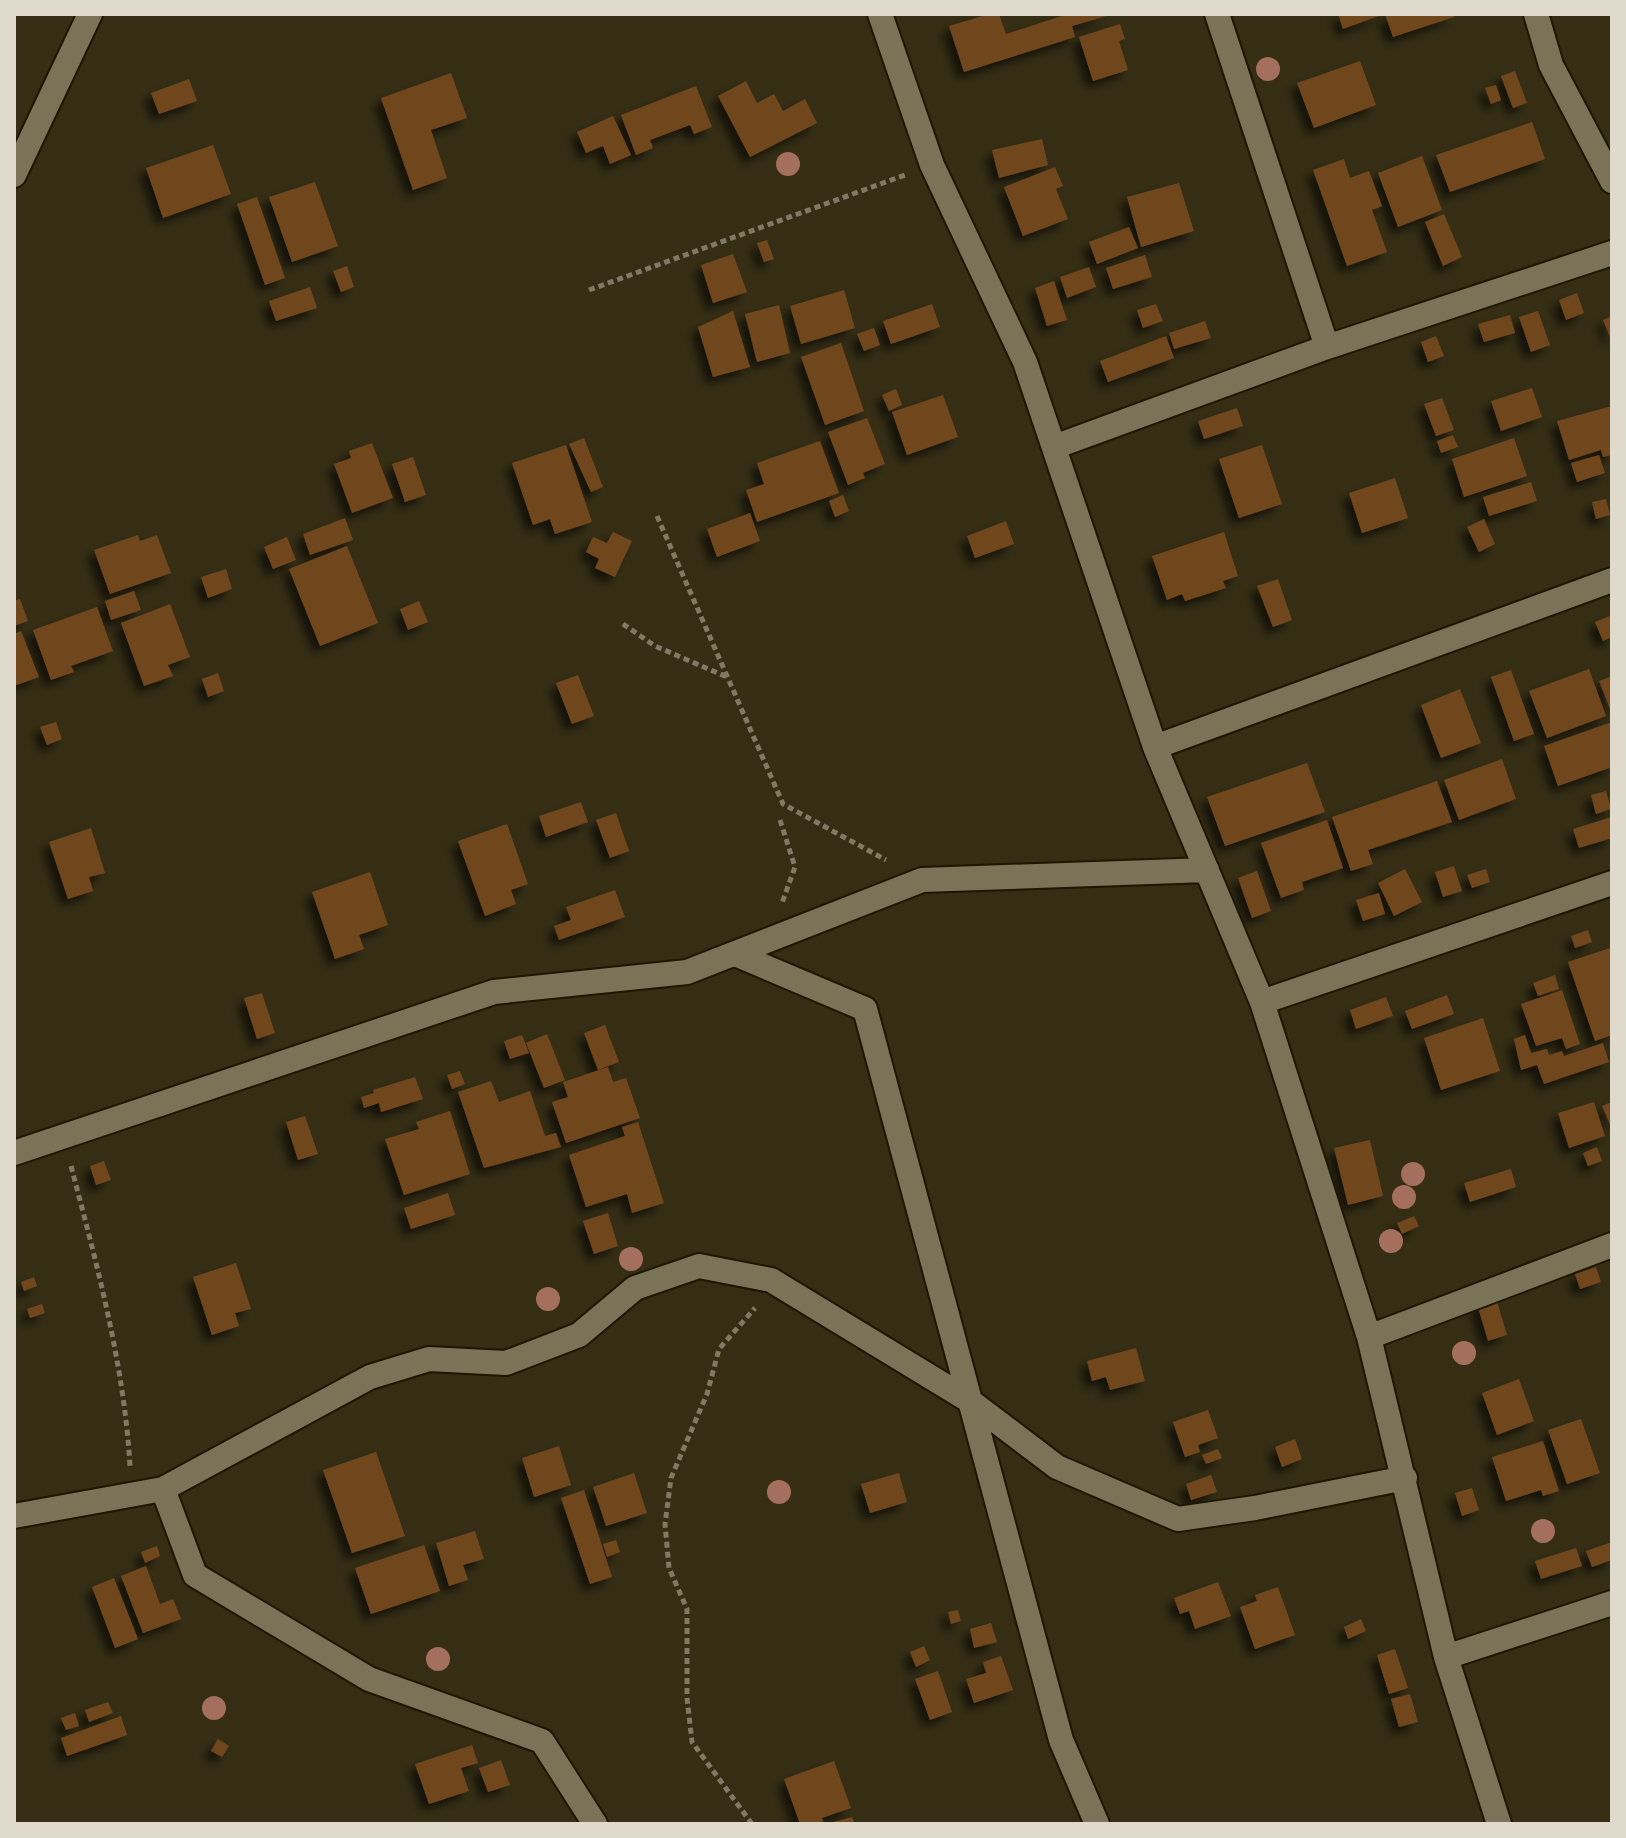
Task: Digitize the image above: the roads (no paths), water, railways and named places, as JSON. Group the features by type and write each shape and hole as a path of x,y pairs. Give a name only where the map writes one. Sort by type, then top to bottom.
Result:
{"street":[{"path":"14,175 90,14"},
{"path":"880,14 932,165 1025,362 1155,747 1262,1002 1369,1337 1446,1657 1499,1824"},
{"path":"1217,14 1327,347"},
{"path":"1536,14 1551,65 1612,181"},
{"path":"1054,447 1327,347 1612,253"},
{"path":"1155,747 1612,580"},
{"path":"14,1153 494,992 687,972 922,880 1207,870"},
{"path":"1262,1002 1612,883"},
{"path":"735,954 865,1009 1061,1740 1097,1824"},
{"path":"1369,1337 1612,1245"},
{"path":"14,1516 163,1489 370,1377 429,1359 506,1363 579,1335 635,1288 699,1266 771,1280 970,1401 1057,1467 1178,1519 1255,1508 1405,1478"},
{"path":"163,1489 195,1575 369,1679 542,1741 595,1824"},
{"path":"1446,1657 1612,1603"}]}
